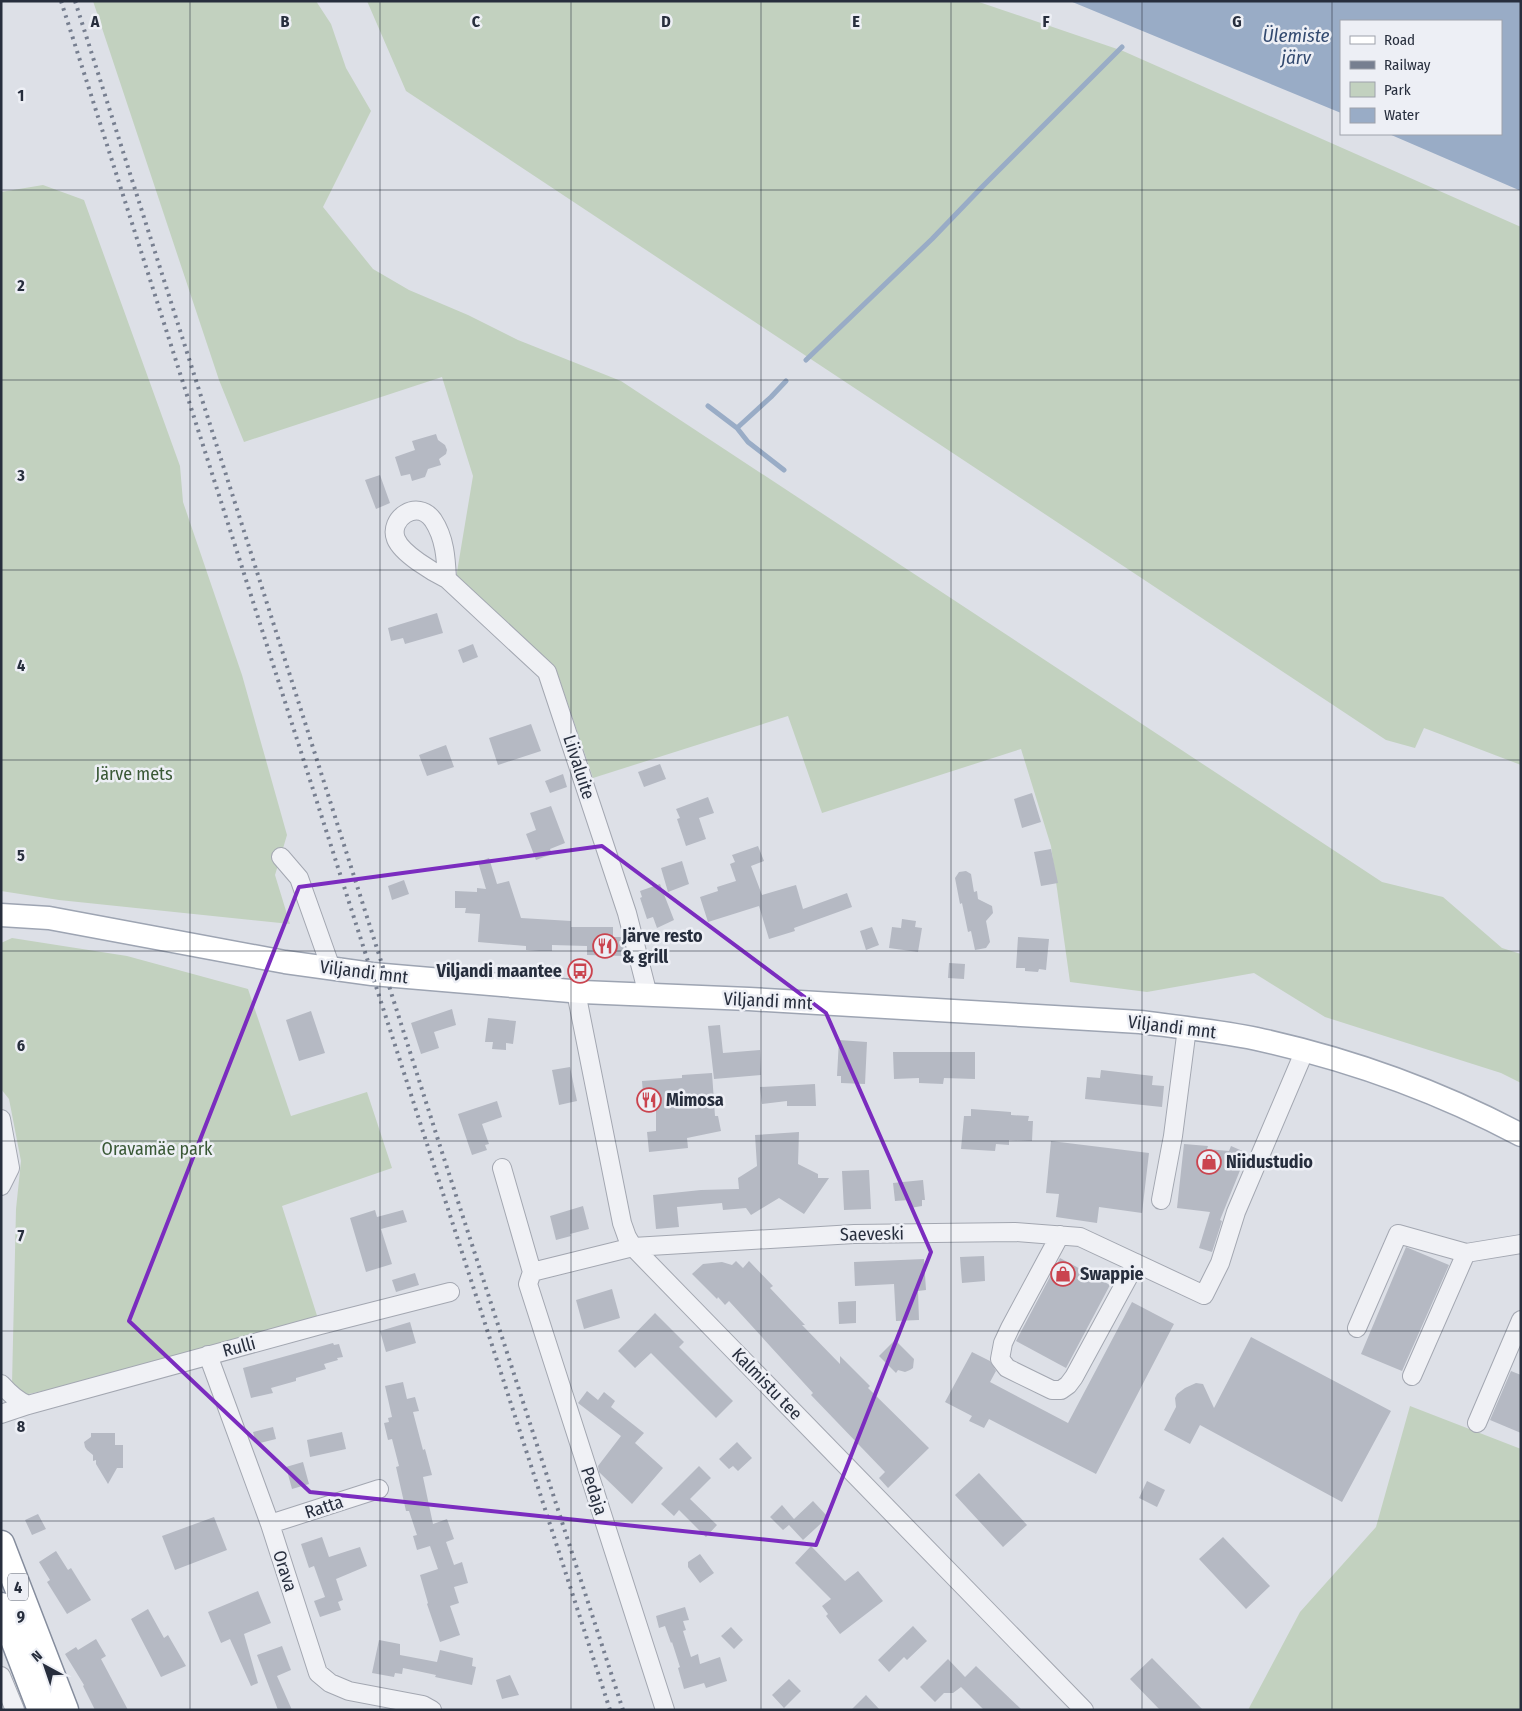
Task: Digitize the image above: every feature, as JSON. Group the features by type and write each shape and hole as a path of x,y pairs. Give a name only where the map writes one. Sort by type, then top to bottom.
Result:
{"highway":[{"name":"4","path":"1,1544 65,1710"},
{"name":"4","path":"1,1606 7,1641 41,1710"}],"main road":[{"path":"1,904 49,918"},
{"name":"Viljandi mnt","path":"1,915 49,918 285,962 372,974 576,992 748,999 1140,1022 1187,1028 1255,1039 1305,1050 1396,1078 1490,1119 1521,1135"},
{"path":"1,929 49,918"}],"street":[{"name":"Liivaluite","path":"447,579 548,672 627,913 648,995"},
{"path":"281,857 299,878 331,968"},
{"name":"Kalmistu tee","path":"576,992 622,1223 626,1237 633,1247 1084,1710"},
{"path":"1161,1200 1173,1136 1187,1028"},
{"name":"Saeveski","path":"532,1272 633,1247 854,1234 1015,1232 1080,1237 1204,1294 1220,1263 1236,1212 1305,1050"},
{"path":"1,1119 10,1168 1,1186"},
{"name":"Pedaja","path":"502,1168 532,1272 528,1284 665,1710"},
{"path":"1357,1328 1398,1234 1466,1253 1521,1244"},
{"path":"1060,1236 1010,1328 1003,1343 1000,1359 1007,1368 1052,1390 1061,1390 1074,1377 1136,1263"},
{"path":"1412,1376 1466,1253"},
{"name":"Rulli","path":"1,1414 208,1355 450,1292"},
{"path":"1477,1423 1520,1325"},
{"name":"Orava","path":"208,1355 270,1524 318,1673 330,1683 350,1691 423,1705 432,1710"},
{"path":"1,1384 7,1392 28,1405"},
{"name":"Ratta","path":"270,1524 379,1489"},
{"path":"1,1676 15,1710"}],"highlighted area":[{"path":"602,846 826,1013 931,1252 816,1545 310,1492 129,1321 299,887"}],"green space":[{"path":"93,1 316,1 331,24 346,68 371,111 323,207 373,269 409,290 468,315 518,340 621,381 1382,882 1443,897 1502,948 1521,954 1521,1083 1501,1073 1325,1017 1254,973 1147,992 1070,982 1051,846 1021,749 822,813 788,716 593,778 556,669 456,578 473,476 442,377 244,442 219,380"},
{"path":"367,1 976,1 1123,51 1521,227 1521,765 1424,728 1415,748 1386,740 406,91"},
{"name":"Järve mets","path":"43,185 84,200 180,466 183,502 242,675 287,835 275,875 290,924 59,900 1,891 1,192"},
{"name":"Oravamäe park","path":"12,938 127,956 248,989 291,1116 367,1092 392,1168 282,1206 320,1325 208,1355 24,1395 12,1384 16,1209 21,1161 9,1099 1,1089 1,943"},
{"path":"1410,1406 1521,1449 1521,1710 1248,1710 1300,1612 1376,1527"}],"water":[{"name":"Ülemiste järv","path":"1070,1 1521,1 1521,191 1391,135 1502,135 1502,20 1340,20 1340,113"}],"building":[{"path":"436,434 438,440 445,445 447,450 446,454 439,459 441,465 428,469 425,477 412,481 410,474 401,476 395,457 415,450 412,441"},
{"path":"380,475 390,503 376,509 365,480"},
{"path":"437,613 443,633 405,644 403,638 391,641 388,628"},
{"path":"473,644 478,657 463,663 458,650"},
{"path":"531,724 541,751 498,765 489,738"},
{"path":"446,745 454,767 427,776 419,755"},
{"path":"660,764 666,779 644,787 638,772"},
{"path":"563,774 567,787 550,793 545,781"},
{"path":"1032,793 1041,822 1022,828 1014,799"},
{"path":"708,797 714,813 699,818 706,839 686,846 677,819 680,818 676,809"},
{"path":"551,806 565,843 550,849 552,854 536,860 526,834 536,830 530,813"},
{"path":"758,846 764,861 751,866 762,895 796,885 803,909 847,893 852,907 794,928 795,931 769,939 759,906 708,922 700,897 718,891 717,887 736,881 730,864 735,862 732,855"},
{"path":"1051,849 1058,883 1041,886 1034,852"},
{"path":"489,858 497,884 509,881 521,918 571,921 571,927 613,927 613,937 621,937 625,956 587,955 587,946 552,945 552,951 539,951 526,950 526,946 478,942 480,914 465,913 466,908 455,908 455,891 477,892 477,888 486,889 478,862"},
{"path":"682,861 689,884 668,892 661,868"},
{"path":"966,871 971,874 974,892 977,891 978,899 992,906 993,913 986,921 990,942 986,948 975,950 971,931 968,932 962,903 960,904 955,878 959,872"},
{"path":"404,880 409,894 392,900 388,886"},
{"path":"660,884 674,920 657,928 653,917 647,919 640,898 642,897 640,891"},
{"path":"902,919 916,921 915,927 922,928 918,952 889,948 892,927 901,928"},
{"path":"872,927 879,945 866,950 860,931"},
{"path":"1018,937 1049,939 1046,970 1039,969 1038,972 1025,971 1025,968 1016,968"},
{"path":"949,963 965,964 964,979 948,978"},
{"path":"452,1009 456,1025 434,1032 439,1048 421,1054 411,1023"},
{"path":"311,1011 325,1053 299,1061 286,1020"},
{"path":"488,1018 516,1021 513,1044 506,1043 506,1050 492,1049 493,1042 485,1042"},
{"path":"720,1025 723,1053 760,1050 761,1075 714,1079 708,1026"},
{"path":"839,1040 867,1042 865,1084 841,1083 841,1076 837,1076"},
{"path":"893,1052 975,1052 975,1079 944,1078 943,1084 919,1083 919,1078 894,1079"},
{"path":"570,1067 577,1101 559,1105 552,1070"},
{"path":"1101,1070 1153,1076 1152,1085 1164,1086 1162,1107 1085,1099 1087,1077 1100,1078"},
{"path":"712,1073 715,1116 718,1116 721,1131 687,1138 688,1148 649,1152 647,1132 656,1131 656,1106 644,1106 642,1081 682,1078 682,1075"},
{"path":"815,1084 816,1106 787,1106 787,1101 762,1104 760,1087"},
{"path":"497,1101 502,1117 482,1124 489,1144 485,1145 487,1150 472,1155 458,1114"},
{"path":"971,1109 1011,1112 1011,1115 1029,1116 1028,1121 1033,1121 1032,1141 1009,1140 1009,1145 996,1144 995,1151 961,1149 964,1116 971,1116"},
{"path":"799,1132 798,1164 818,1174 818,1178 829,1178 804,1214 779,1198 751,1215 746,1208 723,1210 722,1203 677,1207 679,1227 656,1229 653,1195 701,1190 739,1189 738,1178 757,1166 755,1135"},
{"path":"1051,1141 1149,1153 1142,1213 1099,1207 1097,1223 1056,1217 1059,1194 1046,1193"},
{"path":"1184,1144 1208,1146 1207,1149 1229,1151 1231,1146 1247,1153 1220,1220 1222,1221 1212,1252 1199,1248 1210,1212 1177,1208"},
{"path":"869,1170 871,1209 844,1210 842,1171"},
{"path":"923,1180 925,1200 922,1200 922,1206 910,1208 909,1200 895,1201 893,1183"},
{"path":"583,1206 589,1229 556,1240 550,1216"},
{"path":"375,1210 377,1217 403,1210 407,1222 381,1229 392,1264 366,1272 350,1218"},
{"path":"1406,1247 1449,1265 1402,1371 1361,1354"},
{"path":"984,1256 985,1281 962,1283 960,1257"},
{"path":"1060,1258 1110,1285 1066,1368 1016,1341"},
{"path":"924,1259 926,1290 918,1291 919,1320 896,1321 894,1284 855,1286 854,1262"},
{"path":"736,1261 743,1268 749,1261 773,1286 770,1288 805,1325 802,1325 840,1364 840,1356 870,1386 868,1388 929,1448 888,1488 879,1478 885,1472 811,1395 813,1393 729,1301 725,1305 692,1274 703,1264 722,1262 732,1265"},
{"path":"415,1273 419,1285 396,1292 392,1280"},
{"path":"612,1289 620,1318 584,1329 576,1300"},
{"path":"856,1301 856,1323 839,1324 838,1302"},
{"path":"1132,1302 1174,1324 1096,1474 989,1419 984,1428 969,1421 972,1416 945,1402 972,1352 990,1361 996,1371 990,1382 1068,1423"},
{"path":"655,1313 684,1342 679,1347 733,1401 716,1418 651,1353 635,1368 618,1351"},
{"path":"410,1322 416,1343 386,1352 380,1331"},
{"path":"1251,1337 1391,1411 1342,1502 1200,1425 1190,1444 1164,1430 1176,1407 1175,1398 1177,1394 1196,1383 1203,1384 1214,1408"},
{"path":"895,1340 914,1359 913,1368 910,1370 905,1372 898,1370 896,1373 879,1356"},
{"path":"333,1343 334,1345 339,1344 343,1357 324,1364 326,1369 296,1378 296,1381 271,1388 273,1393 251,1398 243,1368"},
{"path":"1511,1371 1521,1375 1521,1433 1490,1420"},
{"path":"403,1382 407,1399 415,1397 419,1411 413,1412 432,1475 423,1477 433,1524 447,1519 454,1539 446,1542 454,1565 462,1562 468,1583 454,1587 459,1603 450,1606 460,1635 440,1642 427,1604 420,1575 438,1569 430,1546 417,1550 413,1536 417,1535 409,1511 406,1511 396,1467 399,1466 392,1439 388,1440 384,1423 389,1422 388,1418 392,1417 385,1386"},
{"path":"587,1391 598,1400 604,1392 615,1401 611,1407 644,1433 635,1443 663,1468 632,1504 599,1472 598,1466 621,1436 578,1403"},
{"path":"273,1427 276,1439 256,1444 253,1432"},
{"path":"342,1432 346,1449 310,1457 307,1440"},
{"path":"91,1433 115,1433 115,1445 123,1445 123,1468 117,1468 108,1484 96,1464 96,1460 93,1461 93,1455 85,1447 84,1442 91,1437"},
{"path":"737,1442 752,1458 738,1471 733,1466 729,1469 719,1459"},
{"path":"303,1462 309,1484 292,1489 286,1467"},
{"path":"699,1466 711,1478 690,1499 717,1525 706,1537 679,1510 674,1516 661,1504"},
{"path":"979,1473 1027,1525 1003,1547 955,1495"},
{"path":"1147,1481 1165,1490 1157,1507 1139,1498"},
{"path":"813,1501 828,1517 803,1540 789,1525 783,1530 770,1517 782,1505 794,1519"},
{"path":"38,1514 46,1529 32,1535 25,1520"},
{"path":"214,1517 227,1550 175,1570 162,1536"},
{"path":"322,1537 329,1557 360,1547 367,1566 336,1579 343,1600 338,1602 341,1610 320,1617 314,1601 325,1597 314,1566 309,1568 301,1544"},
{"path":"1223,1537 1270,1586 1246,1609 1199,1559"},
{"path":"811,1546 845,1581 858,1571 883,1601 840,1634 826,1616 828,1614 822,1606 831,1599 795,1563"},
{"path":"56,1551 68,1570 71,1568 91,1600 67,1614 47,1582 50,1580 39,1562"},
{"path":"700,1554 714,1573 700,1583 688,1567 688,1562"},
{"path":"258,1591 271,1623 244,1634 258,1683 251,1686 230,1639 221,1643 208,1612"},
{"path":"685,1607 689,1620 683,1621 686,1630 683,1631 691,1657 698,1654 700,1664 720,1657 727,1681 706,1688 704,1683 684,1689 678,1668 680,1667 672,1642 665,1626 659,1628 656,1616"},
{"path":"148,1609 164,1638 168,1635 186,1666 161,1677 131,1619"},
{"path":"913,1626 927,1641 907,1660 904,1657 889,1672 878,1660"},
{"path":"731,1627 743,1640 734,1649 721,1636"},
{"path":"96,1639 106,1656 101,1659 128,1710 95,1710 84,1685 65,1654 76,1647 78,1650"},
{"path":"379,1640 400,1644 400,1655 437,1662 440,1650 473,1658 472,1666 476,1667 472,1685 403,1668 402,1674 395,1673 394,1677 372,1673"},
{"path":"282,1646 291,1670 277,1676 292,1710 278,1710 257,1655"},
{"path":"1152,1658 1203,1710 1160,1710 1130,1679"},
{"path":"948,1659 965,1677 976,1666 1022,1710 984,1710 961,1687 953,1693 944,1693 935,1702 920,1687"},
{"path":"510,1675 519,1695 502,1699 496,1680"},
{"path":"789,1679 801,1691 784,1708 772,1695"},
{"path":"866,1695 880,1710 851,1710"}],"waterway":[{"path":"806,360 932,239 1122,47"},
{"path":"737,428 786,381"},
{"path":"708,406 737,428 748,442 784,470"}],"railway":[{"path":"61,1 610,1710"},
{"path":"75,1 440,1146 623,1710"}],"place":[{"name":"Järve resto & grill","path":"605,946"},
{"name":"Viljandi maantee","path":"580,971"},
{"name":"Mimosa","path":"649,1100"},
{"name":"Niidustudio","path":"1209,1162"},
{"name":"Swappie","path":"1063,1274"}]}
